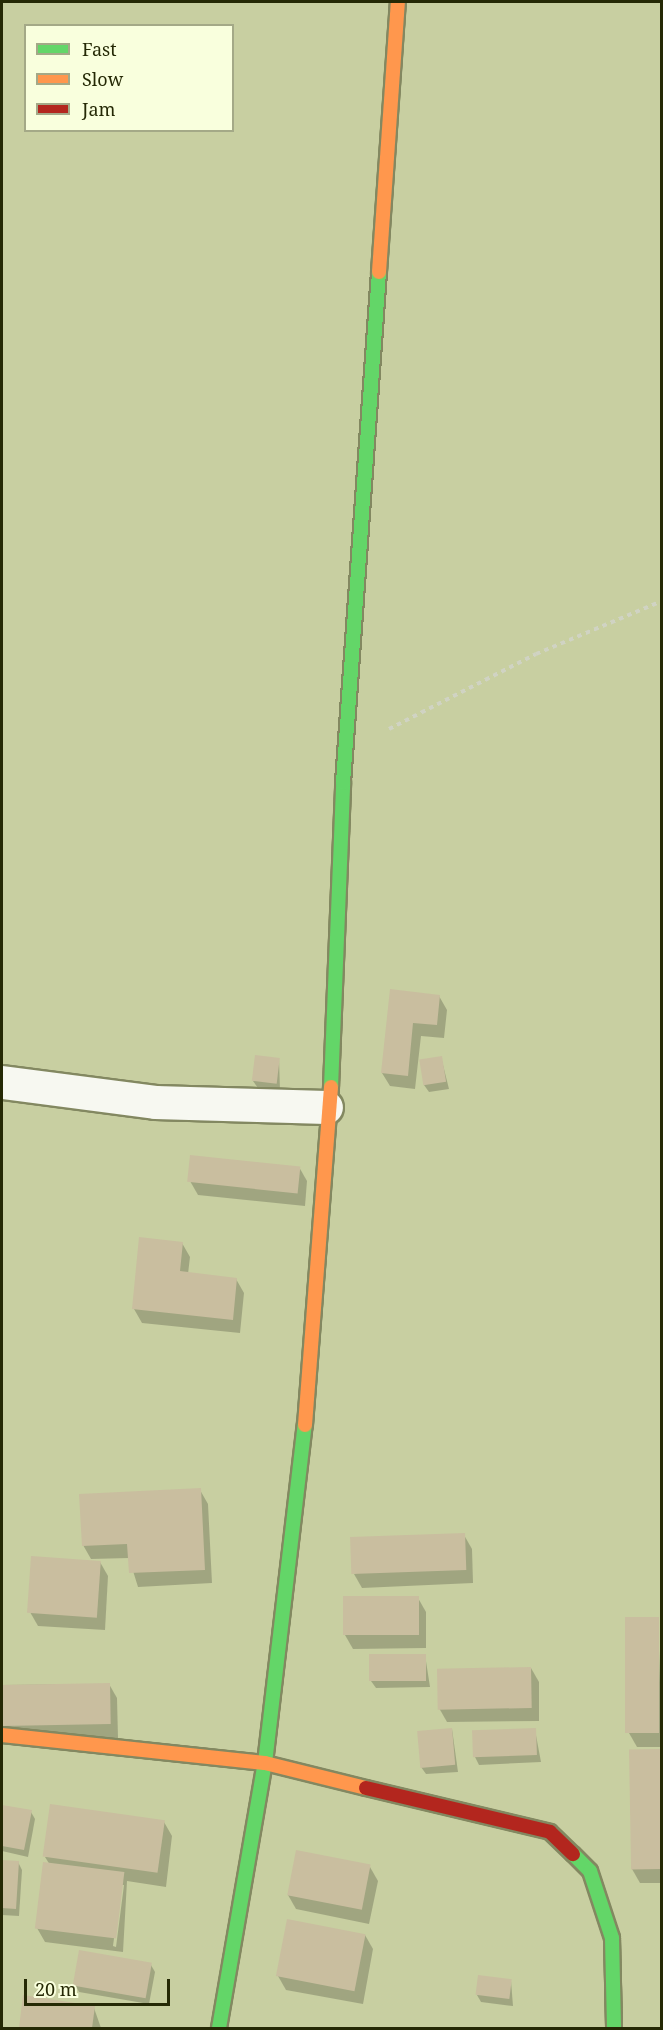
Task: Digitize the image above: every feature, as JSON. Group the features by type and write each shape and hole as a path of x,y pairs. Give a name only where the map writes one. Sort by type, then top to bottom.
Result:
{"street":[{"path":"219,2028 264,1762 312,1362 326,1107 338,984 345,751 398,2"},
{"path":"2,1082 154,1102 326,1107"},
{"path":"2,1735 264,1762 550,1832 590,1871 612,1938 614,2028"}],"path":[{"path":"345,751 536,654 662,601"}],"building":[{"path":"390,989 440,995 437,1025 413,1023 408,1076 381,1073"},
{"path":"255,1055 280,1058 277,1084 252,1081"},
{"path":"442,1056 446,1082 423,1085 419,1060"},
{"path":"190,1155 300,1167 298,1193 187,1182"},
{"path":"139,1237 183,1242 180,1271 237,1278 233,1320 132,1309"},
{"path":"201,1488 205,1570 129,1573 127,1544 82,1546 79,1494"},
{"path":"465,1533 466,1570 351,1574 350,1537"},
{"path":"31,1556 101,1561 97,1618 27,1613"},
{"path":"343,1596 419,1596 419,1635 343,1635"},
{"path":"625,1617 659,1617 659,1733 625,1733"},
{"path":"369,1654 426,1654 426,1681 369,1681"},
{"path":"531,1667 532,1708 438,1710 437,1669"},
{"path":"110,1683 111,1724 3,1726 2,1685"},
{"path":"452,1728 455,1765 420,1768 417,1731"},
{"path":"536,1728 537,1755 473,1757 472,1730"},
{"path":"660,1749 662,1869 631,1870 629,1750"},
{"path":"50,1804 165,1820 157,1873 43,1856"},
{"path":"2,1805 32,1810 24,1850 2,1846"},
{"path":"296,1850 371,1865 362,1910 287,1895"},
{"path":"2,1860 19,1861 16,1909 2,1908"},
{"path":"43,1862 124,1872 116,1938 35,1929"},
{"path":"287,1919 366,1934 354,1991 276,1976"},
{"path":"79,1950 152,1963 146,1998 73,1985"},
{"path":"478,1975 512,1979 509,1999 476,1995"},
{"path":"23,1995 95,2006 92,2028 19,2028"}],"traffic: fast":[{"path":"331,1087 343,783 379,272"},
{"path":"219,2028 265,1763 305,1425"},
{"path":"573,1854 590,1871 612,1938 614,2028"}],"traffic: slow":[{"path":"379,272 398,2"},
{"path":"305,1425 331,1087"},
{"path":"2,1735 265,1763 366,1788"}],"traffic: jam":[{"path":"366,1788 550,1832 573,1854"}]}
